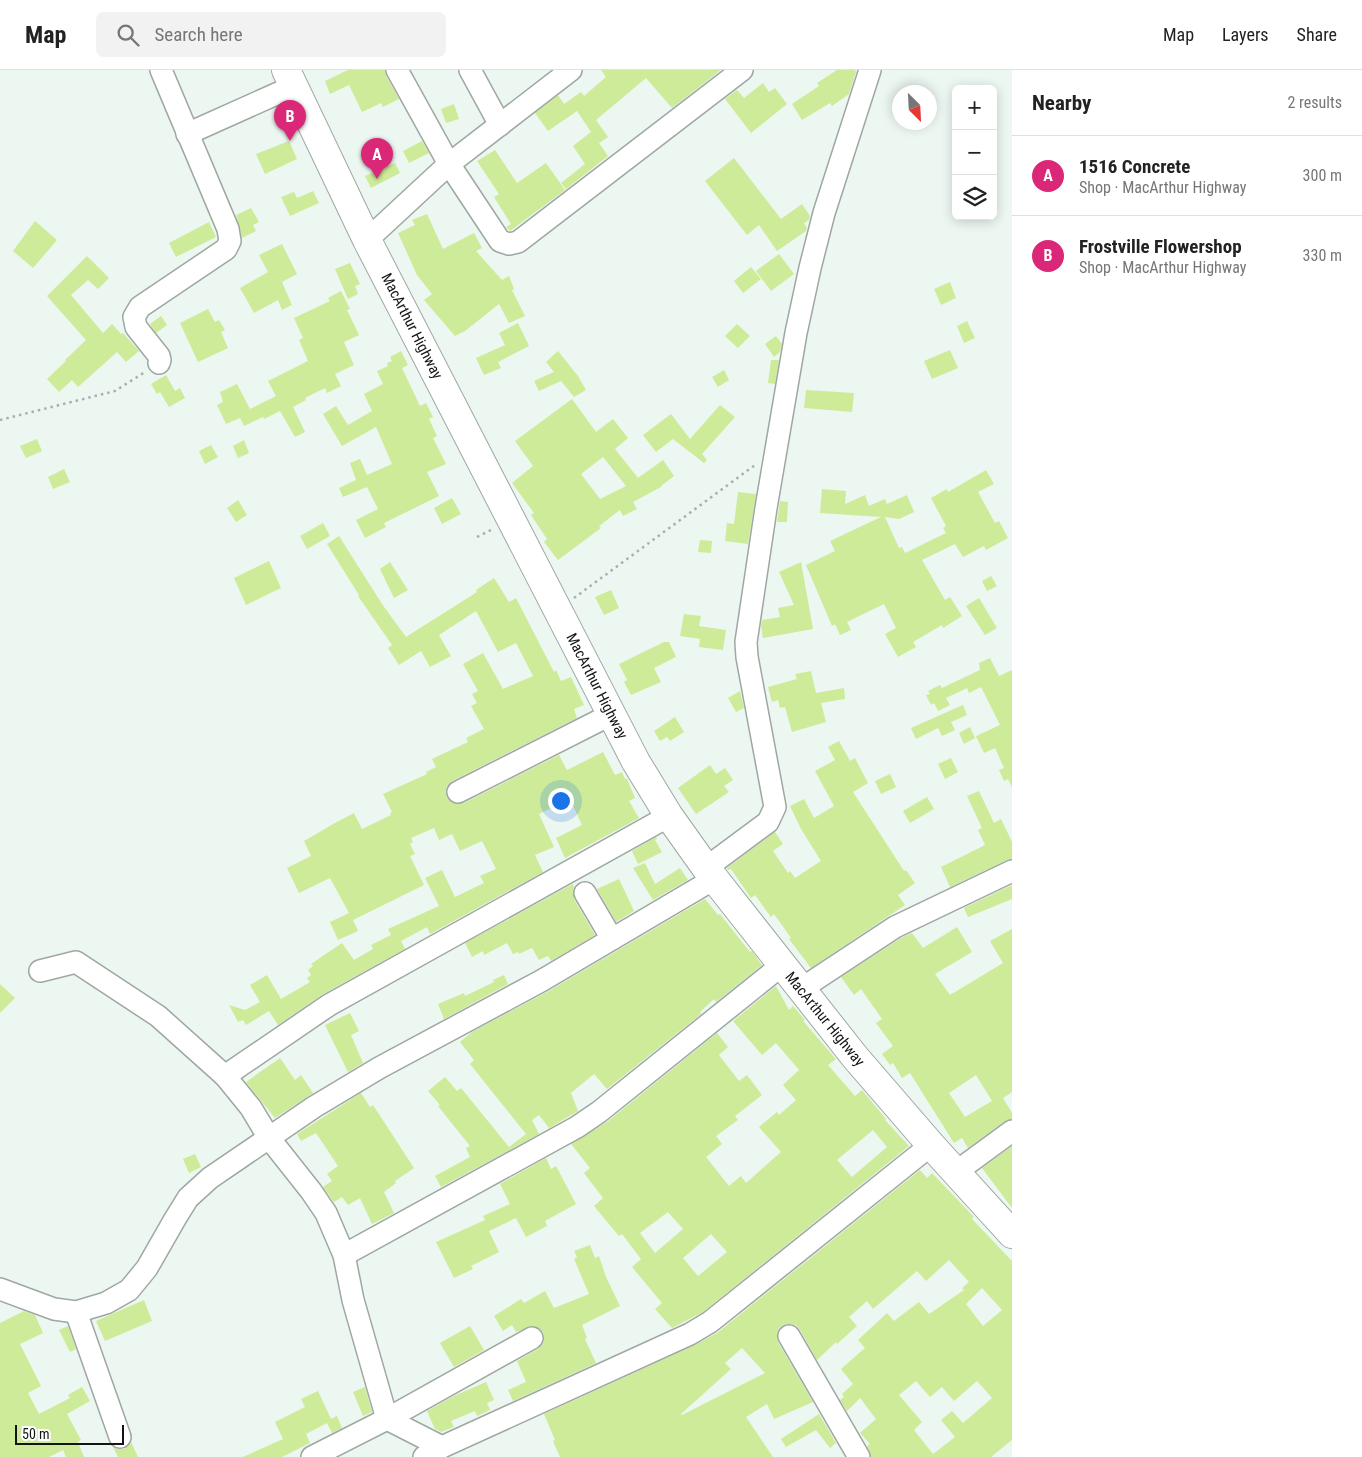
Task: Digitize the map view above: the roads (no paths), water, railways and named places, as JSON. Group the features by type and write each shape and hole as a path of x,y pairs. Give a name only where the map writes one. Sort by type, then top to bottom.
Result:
{"highway":[{"name":"MacArthur Highway","path":"290,78 367,240 636,762 669,816 710,873 855,1057 931,1145 1012,1234"}],"street":[{"path":"159,363 159,356 136,327 134,317 140,307 226,249 230,241 228,229 161,70"},
{"path":"397,70 449,164 500,241 509,244 518,242 742,70"},
{"path":"470,70 500,125"},
{"path":"367,240 449,164 500,125 544,79 572,70"},
{"path":"0,1289 54,1309 76,1312 106,1303 129,1290 148,1268 188,1198 210,1178 314,1107 378,1068 541,981 612,939 710,873 768,822 775,807 747,657 746,642 796,332 824,213 870,70"},
{"path":"187,134 290,78"},
{"path":"458,792 612,714"},
{"path":"225,1076 329,1005 669,816"},
{"path":"801,989 895,928 1012,871"},
{"path":"585,893 612,939"},
{"path":"40,971 76,962 158,1016 225,1076 251,1108 269,1138 326,1213 344,1255 363,1337 387,1419 442,1446"},
{"path":"344,1255 577,1127 599,1112 782,965"},
{"path":"956,1172 1012,1131"},
{"path":"424,1457 442,1446 690,1334 710,1322 931,1145"},
{"path":"76,1312 120,1437"},
{"path":"789,1336 859,1457"},
{"path":"312,1457 387,1419 532,1338"}],"place":[{"name":"Frostville Flowershop","path":"290,141"},
{"name":"1516 Concrete","path":"377,179"}]}
